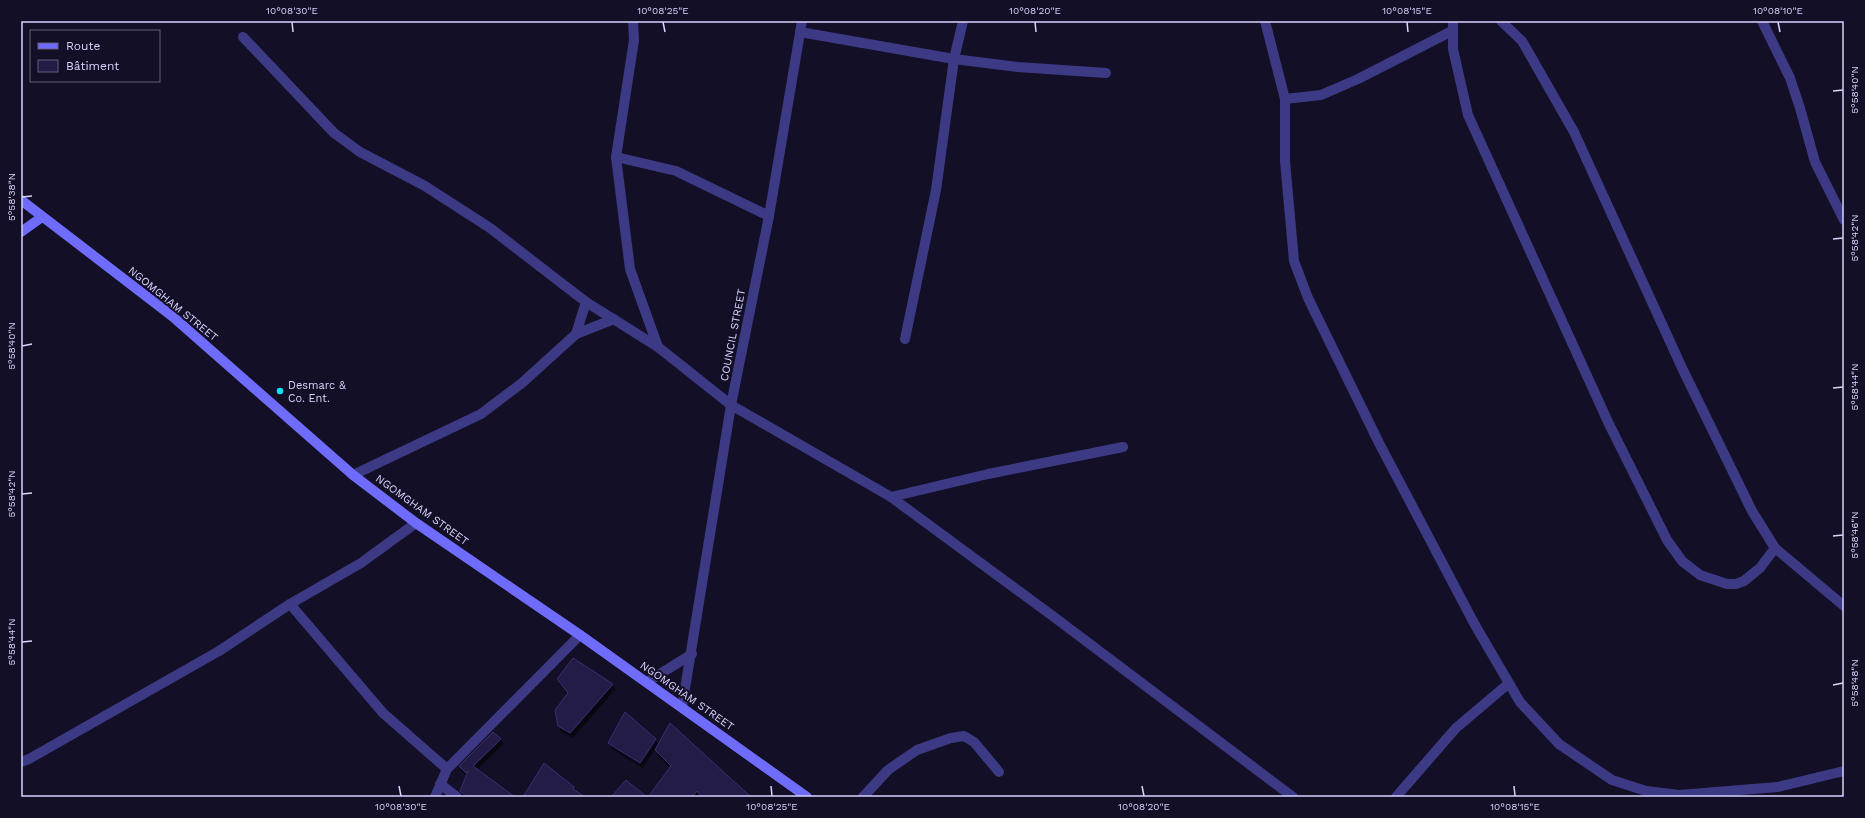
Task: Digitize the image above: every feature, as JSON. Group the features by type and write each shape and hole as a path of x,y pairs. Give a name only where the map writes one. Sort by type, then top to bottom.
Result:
{"main road":[{"name":"NGOMGHAM STREET","path":"21,200 172,316 353,475 416,523 580,635 807,797"},
{"path":"21,232 42,217"}],"street":[{"path":"633,21 634,40 616,157 630,269 658,347"},
{"name":"COUNCIL STREET","path":"682,707 692,654 731,405 768,216 802,21"},
{"path":"905,339 936,190 954,59 963,21"},
{"path":"1265,21 1285,99 1285,161 1294,261 1308,298 1379,443 1475,625 1508,684 1520,702 1559,744 1612,780 1646,791 1679,796 1719,795 1778,787 1844,770"},
{"path":"1501,21 1522,41 1574,132 1683,370 1752,511 1775,548 1844,606"},
{"path":"1762,21 1790,78 1815,162 1844,220"},
{"path":"1285,99 1321,95 1358,80 1452,26 1454,49 1468,115 1609,424 1667,540 1682,561 1700,575 1727,584 1736,584 1744,581 1760,568 1775,548"},
{"path":"800,32 954,59 1018,67 1106,73"},
{"path":"243,37 334,133 360,152 425,186 490,228 586,302 658,347 731,405 891,497 1054,617 1293,797"},
{"path":"616,157 676,171 768,216"},
{"path":"576,334 586,302"},
{"path":"353,475 481,414 522,383 576,334 614,319"},
{"path":"891,497 988,474 1123,447"},
{"path":"21,762 29,759 219,651 290,604 361,563 416,523"},
{"path":"290,604 382,713 447,769"},
{"path":"434,797 447,769 580,635"},
{"path":"647,682 692,654"},
{"path":"1396,797 1456,728 1508,684"},
{"path":"863,797 888,770 917,750 951,738 964,736 974,742 999,772"},
{"path":"440,784 457,797"}],"building":[{"path":"573,658 613,684 570,733 558,726 555,710 568,693 557,679"},
{"path":"625,712 656,739 640,763 608,743"},
{"path":"670,723 751,797 702,797 697,791 692,797 648,797 671,766 655,750"},
{"path":"493,732 501,739 473,766 515,797 467,797 460,791 468,771 466,773 459,766"},
{"path":"544,763 574,787 573,789 585,797 523,797"},
{"path":"626,780 647,797 611,797"}],"place":[{"name":"Desmarc & Co. Ent.","path":"280,391"}]}
